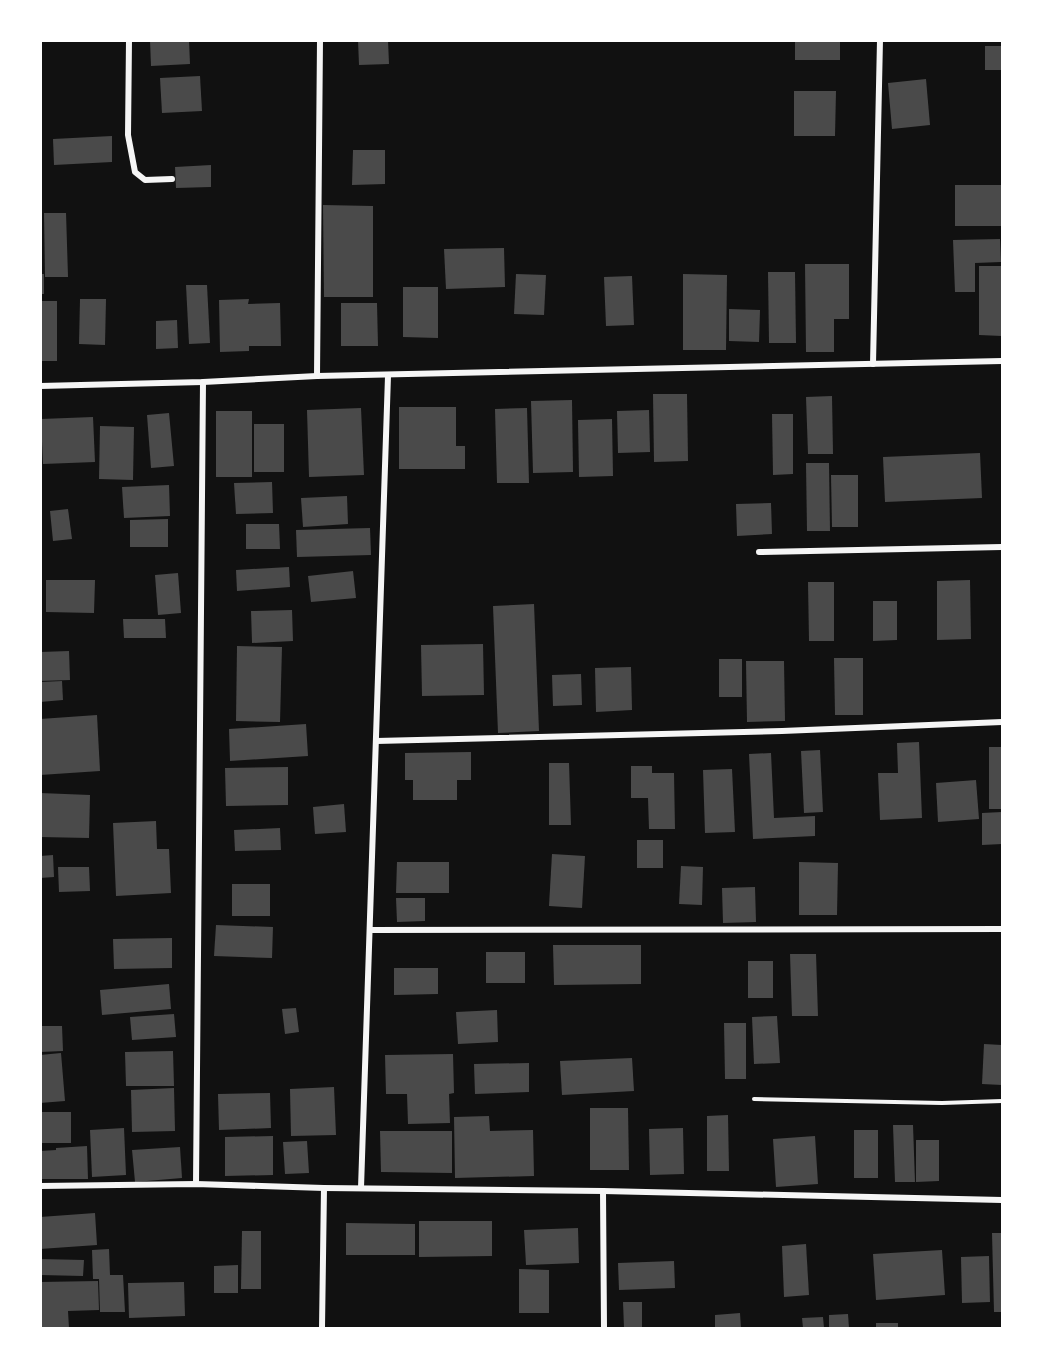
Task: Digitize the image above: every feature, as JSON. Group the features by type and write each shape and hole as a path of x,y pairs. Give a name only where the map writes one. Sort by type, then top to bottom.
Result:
{"street":[{"path":"129,40 128,135 135,172 145,180 172,180"},
{"path":"317,376 321,40"},
{"path":"873,364 880,40"},
{"path":"40,386 203,382 317,376 1002,361"},
{"path":"361,1188 388,376"},
{"path":"196,1184 203,382"},
{"path":"759,552 1002,547"},
{"path":"376,741 782,731 1002,722"},
{"path":"370,930 1002,929"},
{"path":"40,1186 196,1184 1002,1200"},
{"path":"322,1329 324,1188"},
{"path":"603,1191 604,1329"}],"path":[{"path":"754,1099 942,1103 1002,1101"}],"building":[{"path":"150,40 189,40 190,64 151,66"},
{"path":"358,40 388,40 389,64 359,65"},
{"path":"795,40 840,40 840,60 795,60"},
{"path":"985,46 1002,46 1002,70 985,70"},
{"path":"200,76 202,111 162,113 160,78"},
{"path":"926,79 930,125 892,129 888,83"},
{"path":"794,91 836,91 835,136 794,136"},
{"path":"112,136 112,162 54,165 53,139"},
{"path":"353,150 385,150 385,184 352,185"},
{"path":"211,165 211,187 176,188 175,167"},
{"path":"955,185 1002,185 1002,226 955,226"},
{"path":"323,205 373,206 373,297 324,297"},
{"path":"44,213 66,213 68,277 45,277"},
{"path":"1000,239 1001,262 975,263 975,292 955,292 953,240"},
{"path":"504,248 505,287 446,289 444,249"},
{"path":"805,264 849,264 849,319 834,319 834,352 806,352"},
{"path":"979,266 1002,266 1002,336 979,335"},
{"path":"768,272 795,272 796,343 769,343"},
{"path":"40,274 44,274 44,294 40,294"},
{"path":"516,274 546,275 544,315 514,314"},
{"path":"683,274 727,275 726,350 683,350"},
{"path":"632,276 634,325 606,326 604,277"},
{"path":"186,285 207,285 210,343 189,344"},
{"path":"403,287 438,287 438,338 403,337"},
{"path":"80,299 106,299 105,345 79,344"},
{"path":"249,299 248,304 280,303 281,346 249,346 249,351 220,352 219,300"},
{"path":"40,301 57,301 57,361 40,361"},
{"path":"341,303 377,303 378,346 341,346"},
{"path":"729,309 760,310 759,342 729,341"},
{"path":"177,320 178,348 156,349 156,321"},
{"path":"653,394 687,394 688,461 654,462"},
{"path":"832,396 833,454 808,454 806,397"},
{"path":"572,400 573,472 533,473 531,401"},
{"path":"399,407 456,407 456,446 465,446 465,469 399,469"},
{"path":"361,408 364,475 309,477 307,410"},
{"path":"527,408 529,483 497,483 495,409"},
{"path":"649,410 650,452 618,453 617,411"},
{"path":"216,411 252,411 252,477 216,477"},
{"path":"169,413 174,466 151,468 147,415"},
{"path":"772,414 793,414 793,474 773,475"},
{"path":"93,417 95,462 43,464 41,419"},
{"path":"612,419 613,476 579,477 578,420"},
{"path":"254,424 284,424 284,472 254,472"},
{"path":"100,426 134,427 133,480 99,479"},
{"path":"980,453 982,498 885,502 883,457"},
{"path":"806,463 829,463 830,531 807,531"},
{"path":"831,475 858,475 858,527 832,527"},
{"path":"272,482 273,513 236,514 234,483"},
{"path":"169,485 170,516 124,518 122,487"},
{"path":"347,496 348,524 303,527 301,498"},
{"path":"771,503 772,534 737,536 736,504"},
{"path":"68,509 72,539 53,541 50,511"},
{"path":"168,519 168,547 130,547 130,520"},
{"path":"246,524 279,524 280,549 246,549"},
{"path":"370,528 371,555 297,557 296,530"},
{"path":"289,567 290,587 237,591 236,570"},
{"path":"353,571 356,598 311,602 308,576"},
{"path":"178,573 181,613 158,615 155,575"},
{"path":"46,580 95,580 94,613 46,612"},
{"path":"970,580 971,639 937,640 937,581"},
{"path":"808,582 834,582 834,641 809,641"},
{"path":"873,601 897,601 897,640 873,641"},
{"path":"534,604 539,731 498,733 493,606"},
{"path":"292,610 293,641 252,643 251,611"},
{"path":"123,619 165,619 166,638 124,638"},
{"path":"483,644 484,695 422,696 421,645"},
{"path":"237,646 282,647 280,722 236,721"},
{"path":"69,651 70,680 40,681 40,652"},
{"path":"834,658 863,658 863,715 835,715"},
{"path":"719,659 742,659 742,697 719,697"},
{"path":"746,661 784,661 785,721 747,722"},
{"path":"631,667 632,710 596,712 595,668"},
{"path":"581,674 582,705 553,706 552,675"},
{"path":"62,681 63,700 40,702 40,682"},
{"path":"97,715 100,771 40,775 40,719"},
{"path":"306,724 308,756 230,761 229,729"},
{"path":"919,742 922,818 880,820 878,773 898,773 897,743"},
{"path":"989,747 1002,747 1002,809 989,809"},
{"path":"820,750 823,812 804,813 801,751"},
{"path":"471,752 471,780 457,780 457,800 413,800 413,780 405,780 405,753"},
{"path":"771,753 774,818 815,816 815,836 753,839 749,754"},
{"path":"549,763 569,763 571,825 549,825"},
{"path":"631,766 652,766 652,773 674,773 675,829 649,829 648,798 631,798"},
{"path":"288,767 288,805 226,806 225,768"},
{"path":"732,769 735,832 705,833 703,770"},
{"path":"976,780 979,819 938,822 936,783"},
{"path":"40,793 90,795 89,838 40,837"},
{"path":"344,804 346,832 315,834 313,807"},
{"path":"1002,812 1002,844 982,845 982,813"},
{"path":"156,821 157,849 169,849 171,893 116,896 113,823"},
{"path":"280,828 281,850 235,851 234,830"},
{"path":"637,840 663,840 663,868 637,868"},
{"path":"552,854 585,856 582,908 549,906"},
{"path":"53,855 54,877 40,878 40,856"},
{"path":"397,862 449,862 449,893 396,893"},
{"path":"799,862 838,863 837,915 799,915"},
{"path":"681,866 703,867 702,905 679,904"},
{"path":"58,867 89,867 90,891 59,892"},
{"path":"232,884 270,884 270,916 232,916"},
{"path":"755,887 756,922 723,923 722,888"},
{"path":"396,898 425,898 425,921 397,922"},
{"path":"216,925 273,927 272,958 214,956"},
{"path":"172,938 172,968 114,969 113,939"},
{"path":"553,945 641,945 641,984 554,985"},
{"path":"486,952 525,952 525,983 486,983"},
{"path":"790,954 816,954 818,1016 792,1016"},
{"path":"748,961 773,961 773,998 748,998"},
{"path":"394,968 438,968 438,994 394,995"},
{"path":"169,984 171,1009 102,1015 100,990"},
{"path":"296,1008 299,1032 285,1034 282,1009"},
{"path":"497,1010 498,1042 458,1044 456,1012"},
{"path":"174,1014 176,1037 132,1040 130,1017"},
{"path":"777,1016 780,1063 754,1064 752,1017"},
{"path":"724,1023 746,1023 746,1079 725,1079"},
{"path":"40,1026 62,1026 63,1051 40,1052"},
{"path":"984,1044 1002,1045 1002,1085 982,1084"},
{"path":"173,1051 174,1086 126,1086 125,1052"},
{"path":"61,1053 65,1101 40,1103 40,1055"},
{"path":"453,1054 454,1093 449,1094 450,1123 408,1124 407,1094 386,1094 385,1055"},
{"path":"632,1058 634,1091 562,1095 560,1061"},
{"path":"529,1063 529,1092 475,1094 474,1064"},
{"path":"334,1087 336,1135 291,1136 290,1089"},
{"path":"174,1088 175,1131 132,1132 131,1090"},
{"path":"270,1093 271,1128 219,1130 218,1094"},
{"path":"590,1108 628,1108 629,1170 590,1170"},
{"path":"40,1112 71,1112 71,1143 40,1143"},
{"path":"728,1115 729,1171 707,1171 707,1116"},
{"path":"489,1116 490,1131 533,1130 534,1176 455,1178 454,1117"},
{"path":"893,1125 913,1125 915,1182 895,1182"},
{"path":"124,1128 126,1175 92,1177 90,1130"},
{"path":"683,1128 684,1174 650,1175 649,1129"},
{"path":"854,1130 878,1130 878,1178 854,1178"},
{"path":"380,1131 452,1131 452,1173 381,1172"},
{"path":"273,1136 273,1175 225,1176 225,1137"},
{"path":"815,1136 818,1184 776,1187 773,1139"},
{"path":"916,1140 939,1140 939,1181 916,1182"},
{"path":"307,1141 309,1173 285,1174 283,1142"},
{"path":"87,1146 88,1179 40,1179 40,1151"},
{"path":"180,1147 182,1178 135,1182 132,1150"},
{"path":"95,1213 97,1245 40,1249 40,1217"},
{"path":"419,1221 492,1221 492,1256 419,1257"},
{"path":"346,1223 415,1224 415,1255 346,1255"},
{"path":"578,1228 579,1263 526,1265 524,1230"},
{"path":"242,1231 261,1231 261,1289 241,1289"},
{"path":"992,1233 1002,1233 1002,1312 994,1312"},
{"path":"806,1244 809,1295 784,1297 782,1246"},
{"path":"109,1249 110,1275 123,1275 125,1312 100,1312 99,1279 93,1279 92,1250"},
{"path":"942,1250 945,1295 876,1300 873,1254"},
{"path":"989,1256 990,1302 962,1303 961,1257"},
{"path":"40,1259 84,1260 83,1276 40,1275"},
{"path":"674,1261 675,1288 619,1290 618,1263"},
{"path":"238,1265 238,1293 214,1293 214,1266"},
{"path":"519,1269 549,1270 549,1313 519,1313"},
{"path":"98,1281 99,1310 68,1311 69,1328 40,1328 40,1282"},
{"path":"184,1282 185,1316 129,1318 128,1283"},
{"path":"623,1302 642,1302 642,1328 624,1328"},
{"path":"740,1313 741,1328 715,1328 715,1315"},
{"path":"848,1314 849,1328 829,1328 829,1315"},
{"path":"823,1317 824,1328 803,1328 802,1318"},
{"path":"876,1323 898,1323 898,1328 876,1328"}]}
